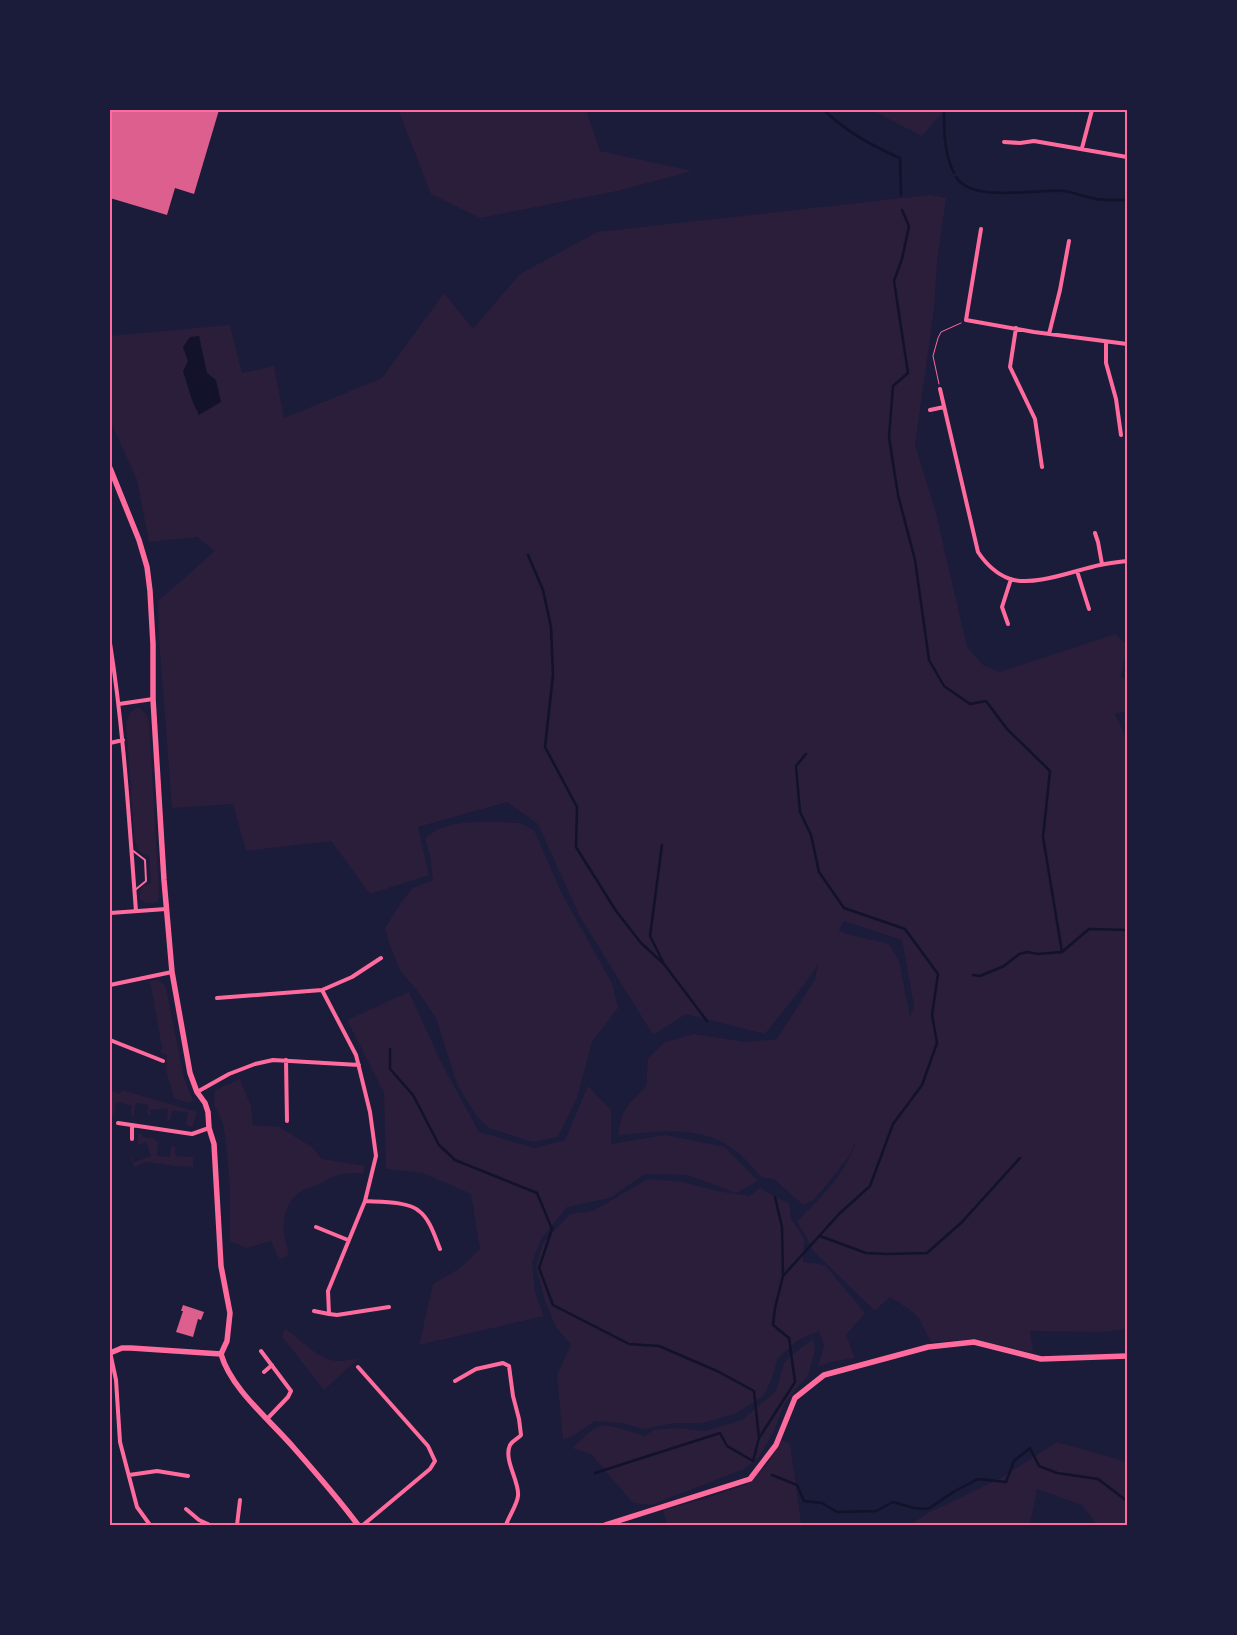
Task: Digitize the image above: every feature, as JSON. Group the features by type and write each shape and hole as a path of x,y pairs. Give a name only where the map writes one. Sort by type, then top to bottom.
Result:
{"main road":[{"path":"110,468 136,531 147,567 153,636 153,699 166,909 172,972 190,1073 197,1092 205,1103 214,1144 221,1266 230,1313 227,1341 221,1354 225,1368 233,1381 294,1448 358,1525"},
{"path":"605,1525 750,1479 776,1445 795,1398 824,1375 928,1347 974,1342 1041,1359 1127,1356"},
{"path":"110,1352 122,1348 131,1348 221,1354"}],"street":[{"path":"1082,148 1092,110"},
{"path":"1004,142 1020,143 1034,141 1127,157"},
{"path":"981,229 966,320 1049,334 1127,344"},
{"path":"1049,334 1060,290 1069,241"},
{"path":"1016,328 1010,367 1035,419 1042,467"},
{"path":"1106,342 1106,363 1116,399 1121,434"},
{"path":"940,389 978,552 985,563 996,572 1011,579 1038,581 1102,564 1127,561"},
{"path":"930,410 944,407"},
{"path":"1095,533 1102,564"},
{"path":"1076,571 1089,609"},
{"path":"1008,624 1002,607 1011,579"},
{"path":"110,643 123,740 136,911"},
{"path":"119,704 153,699"},
{"path":"110,743 123,740"},
{"path":"110,913 166,909"},
{"path":"217,998 322,990 352,977 381,958"},
{"path":"110,985 172,972"},
{"path":"322,990 356,1055 370,1112 376,1156 365,1201 328,1291 328,1314"},
{"path":"110,1040 163,1061"},
{"path":"197,1092 229,1074 255,1064 273,1060 359,1065"},
{"path":"286,1060 287,1121"},
{"path":"118,1123 192,1134 209,1128"},
{"path":"132,1125 132,1139"},
{"path":"365,1201 412,1206 420,1211 440,1249"},
{"path":"316,1227 348,1240"},
{"path":"314,1311 337,1315 389,1307"},
{"path":"261,1351 291,1391 288,1398 267,1419"},
{"path":"110,1352 116,1380 120,1442 137,1507 150,1525"},
{"path":"455,1381 476,1369 503,1363 509,1366 521,1434 519,1438 513,1441 509,1449 510,1465 518,1495 506,1525"},
{"path":"264,1372 272,1365"},
{"path":"358,1367 428,1446 435,1461 430,1469 363,1525"},
{"path":"129,1475 158,1471 188,1476"},
{"path":"236,1525 240,1500"},
{"path":"186,1509 199,1520 210,1525"},
{"path":"628,1518 631,1525"}],"lane":[{"path":"132,850 145,860 146,881 135,890"}],"path":[{"path":"940,389 933,356 938,338 941,332 966,320"}],"shaded area":[{"path":"398,110 586,110 600,151 692,171 617,191 480,218 431,194"},
{"path":"871,110 945,110 922,136"},
{"path":"930,195 946,198 937,261 934,309 915,445 936,513 967,647 983,665 1000,672 1115,634 1127,644 1121,677 1127,679 1127,711 1115,714 1127,739 1127,1329 1101,1332 1030,1331 1033,1351 1028,1352 975,1339 931,1342 918,1317 890,1297 875,1311 814,1252 797,1221 840,1174 852,1151 857,1139 848,1158 814,1200 803,1205 774,1179 761,1177 745,1159 730,1147 713,1138 679,1132 618,1135 622,1115 646,1086 648,1058 665,1042 694,1034 745,1042 777,1039 815,979 818,964 804,985 765,1034 686,1014 653,1035 579,915 538,824 507,802 418,827 429,875 370,894 331,841 246,851 233,804 172,808 158,601 215,551 197,537 149,542 137,480 110,421 110,336 230,325 242,373 274,366 284,418 382,378 444,293 473,329 520,274 597,232","holes":["844,921 902,940 914,1006 910,1017 899,960 889,944 847,934 839,930"]},
{"path":"199,336 207,373 216,380 221,402 199,415 183,371 188,361 183,347 190,337"},
{"path":"136,708 140,708 146,714 149,722 159,890 158,902 153,903 145,903 140,899 143,886 151,883 149,855 142,854 138,850 134,836 126,722 131,712"},
{"path":"471,822 519,823 534,830 562,894 612,983 618,1008 592,1042 577,1098 558,1137 533,1142 489,1128 476,1115 457,1084 436,1018 401,972 385,928 402,901 413,888 433,880 430,856 425,838 433,832 451,825"},
{"path":"158,980 166,988 184,1078 193,1101 188,1103 174,1098 166,1070 167,1056 160,1052 162,1048 150,981"},
{"path":"409,992 442,1064 479,1132 535,1148 565,1140 588,1086 611,1110 611,1144 665,1135 725,1147 758,1181 736,1193 688,1175 645,1174 610,1198 567,1207 541,1239 532,1263 535,1292 544,1316 419,1345 433,1284 460,1268 480,1249 471,1194 423,1173 386,1169 384,1093 347,1020"},
{"path":"240,1079 251,1106 253,1125 279,1127 312,1147 322,1159 365,1166 363,1174 340,1174 295,1196 284,1217 284,1232 289,1255 279,1260 271,1241 246,1248 230,1241 230,1188 227,1152 223,1123 214,1105 215,1090"},
{"path":"122,1090 197,1112 193,1126 186,1125 188,1112 172,1111 170,1120 167,1122 168,1109 151,1109 150,1116 147,1114 148,1105 136,1103 133,1118 131,1114 132,1106 116,1102 114,1116 110,1116 112,1106 110,1106 110,1091 120,1094"},
{"path":"140,1133 143,1137 155,1138 155,1141 158,1141 157,1156 170,1157 171,1147 175,1145 175,1156 193,1157 193,1167 148,1162 134,1167 131,1153 134,1162 151,1156 146,1142 138,1145 138,1135"},
{"path":"648,1179 683,1182 717,1191 749,1196 760,1188 789,1204 791,1219 804,1238 803,1262 825,1265 865,1313 846,1335 855,1358 830,1362 818,1367 824,1346 819,1331 798,1340 778,1358 771,1381 763,1396 735,1414 702,1423 675,1423 643,1429 622,1423 595,1421 563,1440 557,1375 571,1345 556,1327 545,1301 536,1266 543,1243 570,1214 593,1211"},
{"path":"285,1329 316,1353 330,1360 358,1359 324,1390 282,1337"},
{"path":"813,1339 815,1350 808,1376 784,1405 775,1429 759,1457 744,1469 651,1505 633,1503 591,1454 572,1448 590,1432 601,1426 616,1427 644,1436 654,1430 677,1428 705,1431 742,1420 776,1391 784,1363"},
{"path":"782,1440 790,1444 801,1522 799,1525 667,1525 663,1510 707,1498 747,1484 766,1466"},
{"path":"1057,1442 1127,1462 1127,1525 1097,1525 1082,1505 1037,1489 1030,1525 909,1525 926,1514 999,1479"}],"building":[{"path":"110,110 219,110 194,194 175,188 167,215 110,198"},
{"path":"183,1305 204,1312 201,1320 198,1319 193,1337 176,1332 183,1311 181,1311"}],"waterway":[{"path":"824,110 860,138 900,158 901,195"},
{"path":"944,110 946,150 954,173"},
{"path":"956,177 964,185 991,193 1065,191 1096,199 1127,200"},
{"path":"902,210 909,226 902,259 894,281 908,373 893,386 889,437 898,495 915,560 929,660 944,686 970,704 986,701 1007,729 1050,771 1043,837 1062,952 1089,929 1127,930"},
{"path":"528,555 543,590 551,627 553,675 545,747 577,807 576,847 616,911 641,943 664,964 707,1021"},
{"path":"595,1473 720,1433 727,1446 753,1461 759,1438 795,1382 789,1338 773,1325 783,1276 839,1214 870,1186 893,1124 922,1085 937,1043 932,1015 938,974 905,929 844,908 819,872 811,835 800,812 796,766 806,754"},
{"path":"662,845 650,936 663,962"},
{"path":"973,975 980,976 1004,966 1019,954 1027,952 1038,954 1062,952"},
{"path":"390,1049 390,1069 413,1095 439,1145 455,1160 537,1193 552,1229 539,1268 553,1305 629,1344 659,1346 717,1371 754,1391 759,1438"},
{"path":"820,1236 866,1253 927,1253 962,1222 1020,1158"},
{"path":"775,1197 782,1227 783,1275"},
{"path":"772,1475 797,1485 804,1501 822,1503 837,1512 876,1511 893,1502 914,1508 928,1509 955,1491 978,1479 1006,1482 1014,1461 1030,1448 1039,1466 1057,1473 1098,1479 1127,1501"}]}
